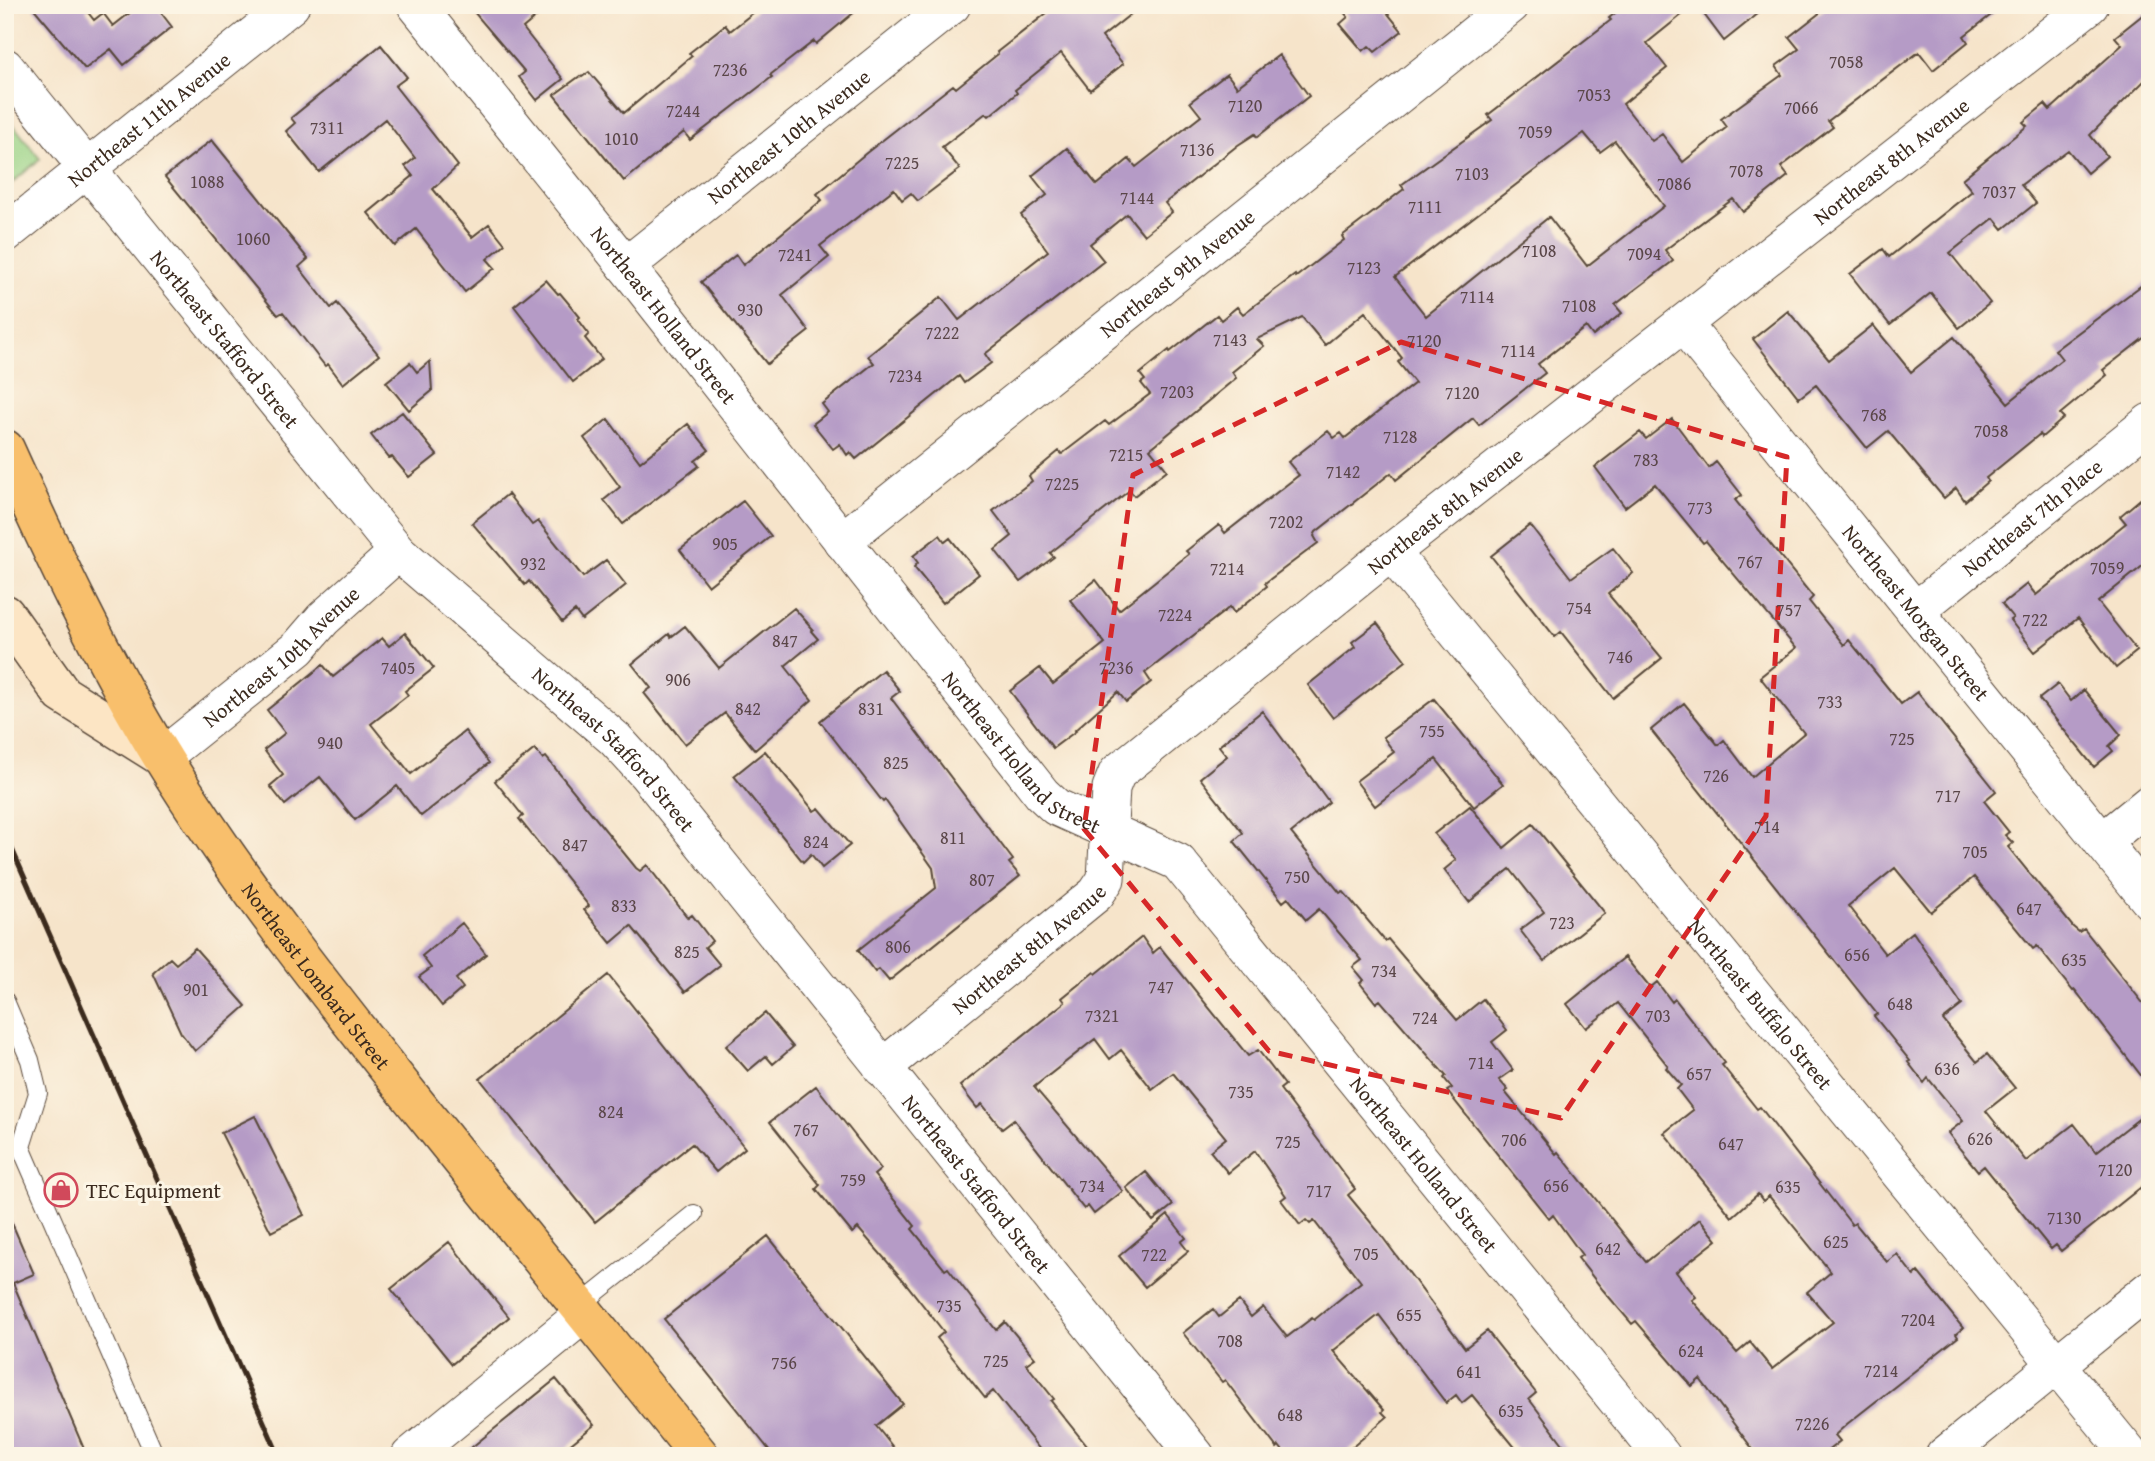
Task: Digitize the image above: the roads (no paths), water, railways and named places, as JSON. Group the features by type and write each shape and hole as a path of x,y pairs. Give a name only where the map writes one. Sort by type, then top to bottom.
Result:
{"main road":[{"name":"Northeast Lombard Street","path":"5,449 123,690 213,836 332,997 700,1456"}],"street":[{"name":"Northeast 11th Avenue","path":"5,234 290,5"},
{"name":"Northeast Holland Street","path":"416,5 626,266 1042,794 1056,807 1178,862 1662,1456"},
{"name":"Northeast 10th Avenue","path":"626,266 952,5"},
{"name":"Northeast 9th Avenue","path":"842,541 1511,5"},
{"name":"Northeast 8th Avenue","path":"882,1068 1096,894 1106,879 1111,788 1117,773 1391,552 2090,5"},
{"name":"Northeast Stafford Street","path":"5,67 398,552 615,739 646,773 1196,1456"},
{"name":"Northeast Morgan Street","path":"1683,324 2150,901"},
{"name":"Northeast 7th Place","path":"1915,611 2150,422"},
{"name":"Northeast 10th Avenue","path":"162,757 298,648 323,619 398,552"},
{"name":"Northeast Buffalo Street","path":"1391,552 2131,1456"},
{"path":"5,614 62,694 162,757"},
{"path":"2102,842 2150,803"},
{"path":"1944,1456 2150,1289"},
{"path":"410,1456 582,1310"}],"lane":[{"path":"5,1001 30,1060 38,1093 22,1147 155,1456"},
{"path":"582,1310 694,1214"}],"railway":[{"path":"5,833 279,1456"}],"place":[{"name":"TEC Equipment","path":"61,1190"}]}
